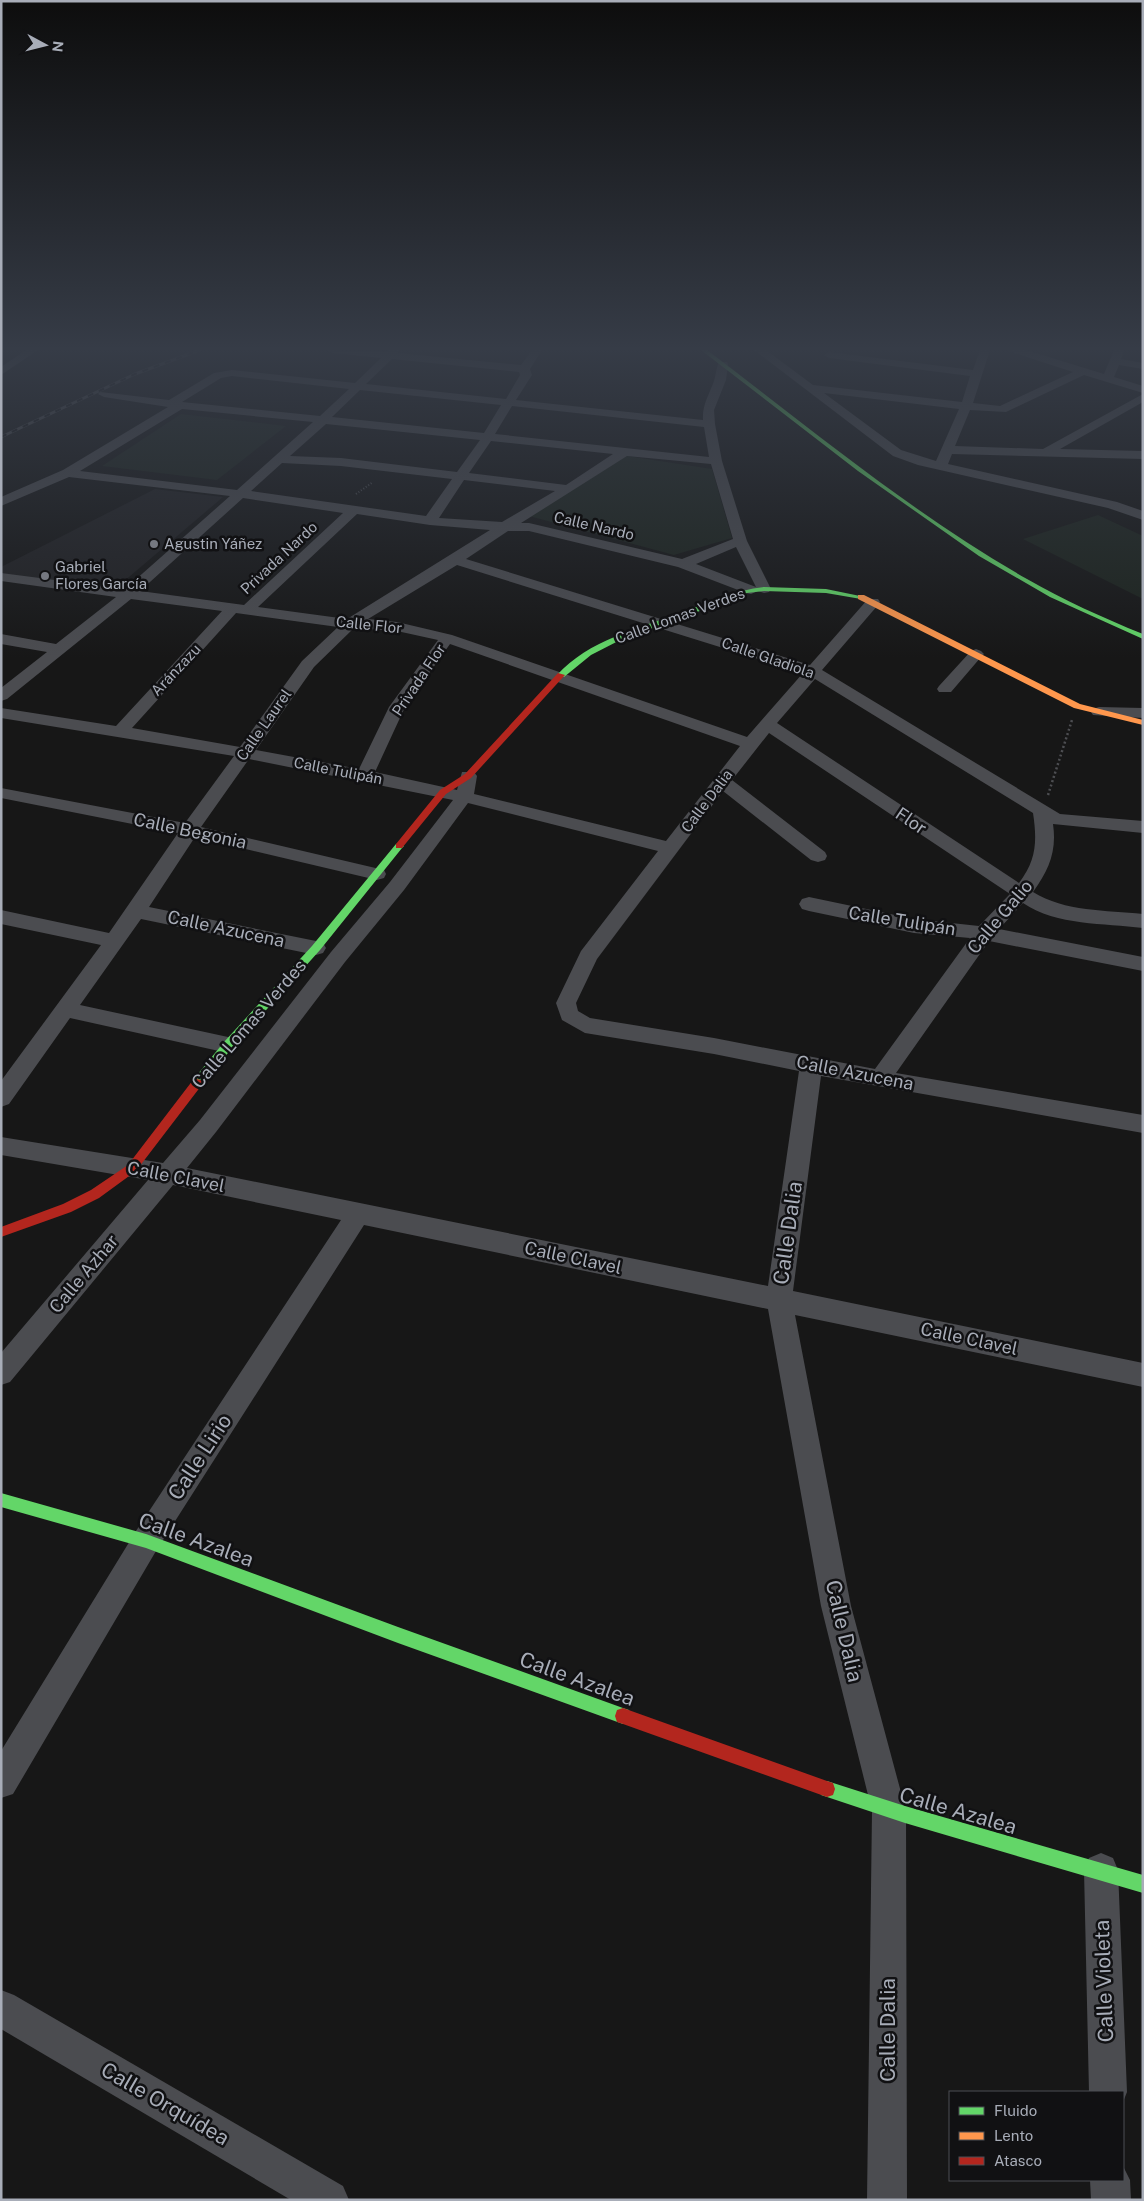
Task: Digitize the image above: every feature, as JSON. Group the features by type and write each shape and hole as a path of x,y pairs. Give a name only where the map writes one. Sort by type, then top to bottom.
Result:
{"main road":[{"path":"839,453 933,524 992,564 1083,611 1143,637"},
{"name":"Calle Lomas Verdes","path":"1,1232 68,1208 88,1198 132,1168 172,1114 228,1045 316,948 444,792 468,776 558,677 588,653 627,633 758,590 844,593 873,602 1077,706 1143,723"},
{"name":"Calle Azalea","path":"1,1500 146,1540 398,1635 889,1811 1101,1870 1143,1884"}],"street":[{"path":"1,502 67,473 99,453"},
{"path":"1,696 127,595 287,453"},
{"path":"430,521 477,453"},
{"path":"623,453 716,461"},
{"name":"Calle Laurel","path":"1,1098 136,911 190,830 308,664 350,624 623,453"},
{"path":"714,453 740,541 758,590"},
{"path":"899,453 918,461 1112,504 1142,515"},
{"path":"941,466 948,453"},
{"path":"1012,453 1143,455"},
{"path":"281,458 341,462 568,489"},
{"name":"Calle Nardo","path":"67,473 242,494 430,521 478,526 529,528 683,564 758,590"},
{"name":"Privada Nardo","path":"240,609 355,509"},
{"path":"683,564 740,541"},
{"name":"Calle Gladiola","path":"455,560 812,671 1056,819 1143,827"},
{"name":"Calle Flor","path":"1,577 350,624 367,622 385,624 447,638 750,744"},
{"name":"Calle Dalia","path":"569,1015 566,1003 588,956 750,744 873,602"},
{"name":"Aránzazu","path":"120,731 240,609"},
{"name":"Privada Flor","path":"366,776 397,707 447,638"},
{"path":"1,639 58,649"},
{"path":"945,689 976,654"},
{"name":"Calle Tulipán","path":"1,712 245,752 366,776 444,792 671,848"},
{"name":"Calle Lomas Verdes","path":"1099,712 1143,713"},
{"name":"Flor","path":"768,724 1021,894 1058,912 1143,921"},
{"name":"Calle Lomas Verdes","path":"168,1174 208,1126 338,957 397,886 464,797 468,776"},
{"path":"722,781 818,856"},
{"name":"Calle Begonia","path":"1,793 190,830 377,874"},
{"name":"Calle Galio","path":"880,1079 984,933 1021,894 1038,871 1046,839 1042,812"},
{"name":"Calle Tulipán","path":"809,904 914,926 984,933 1143,964"},
{"name":"Calle Azucena","path":"136,911 316,948"},
{"path":"1,917 113,941"},
{"path":"65,1009 228,1045"},
{"name":"Calle Azucena","path":"569,1015 585,1025 714,1046 880,1079 1143,1124"},
{"name":"Calle Dalia","path":"811,1065 779,1300 836,1606 889,1811 887,2200"},
{"name":"Calle Clavel","path":"1,1146 168,1174 1143,1375"},
{"name":"Calle Azhar","path":"1,1373 168,1174"},
{"name":"Calle Lirio","path":"1,1782 146,1540 358,1214"},
{"name":"Calle Violeta","path":"1101,1870 1108,2091"},
{"name":"Calle Orquídea","path":"1,2008 329,2200"},
{"path":"1110,2181 1110,2200"}],"path":[{"path":"337,507 393,468"},
{"path":"1042,812 1077,706"}],"shaded area":[{"path":"122,453 252,453 217,480 102,466"},
{"path":"627,456 712,469 732,538 674,555 529,516"},
{"path":"155,489 223,497 116,588 1,574 1,567"},
{"path":"1098,515 1143,536 1143,599 1023,539"}],"traffic: fast":[{"path":"838,453 940,527 1023,580 1052,596 1143,637"},
{"path":"561,675 588,653 627,633 660,623 746,591 764,589 826,591 861,597"},
{"path":"197,1083 228,1045 316,948 399,846"},
{"path":"1,1500 146,1541 623,1716"},
{"path":"827,1789 905,1815 1104,1871 1143,1884"}],"traffic: slow":[{"path":"861,597 1077,706 1143,723"}],"traffic: jam":[{"path":"399,846 443,792 468,776 561,675"},
{"path":"1,1232 67,1208 95,1194 132,1168 197,1083"},
{"path":"623,1716 827,1789"}],"place":[{"name":"Agustin Yáñez","path":"154,544"},
{"name":"Gabriel Flores García","path":"45,576"}]}
